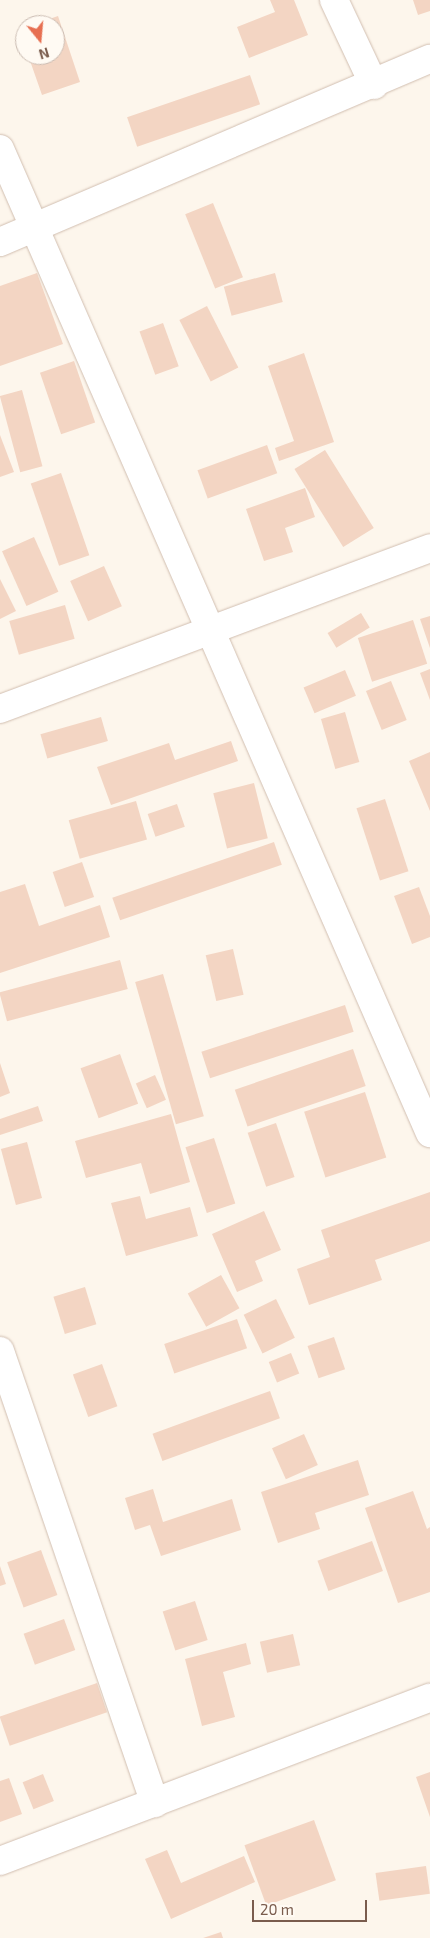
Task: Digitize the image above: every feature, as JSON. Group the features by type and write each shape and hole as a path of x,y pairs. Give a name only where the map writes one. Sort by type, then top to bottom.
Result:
{"street":[{"path":"334,0 374,85"},
{"path":"0,242 430,60"},
{"path":"0,149 212,630 429,1130"},
{"path":"0,709 430,548"},
{"path":"0,1351 155,1803"},
{"path":"0,1861 430,1698"}],"building":[{"path":"270,0 294,0 308,35 249,58 237,27 275,12"},
{"path":"413,0 430,0 430,11 418,15"},
{"path":"65,37 80,82 42,95 32,65 65,65"},
{"path":"250,75 260,104 137,147 127,117"},
{"path":"213,203 243,277 215,288 185,214"},
{"path":"37,273 63,344 0,366 0,286"},
{"path":"275,273 283,302 232,316 224,287"},
{"path":"207,306 238,367 211,382 179,320"},
{"path":"163,323 179,366 155,375 140,332"},
{"path":"304,353 334,442 279,461 275,448 294,441 268,366"},
{"path":"74,361 95,422 61,434 40,373"},
{"path":"22,390 42,466 20,472 0,396"},
{"path":"0,435 14,472 0,477"},
{"path":"267,445 277,473 208,499 197,470"},
{"path":"325,450 374,528 343,547 294,469"},
{"path":"61,473 89,555 59,566 31,483"},
{"path":"305,488 315,517 285,528 293,552 264,561 246,509"},
{"path":"34,537 58,592 26,606 2,551"},
{"path":"104,566 122,606 88,621 70,581"},
{"path":"0,579 16,611 0,619"},
{"path":"65,605 75,639 19,655 9,621"},
{"path":"361,613 370,628 336,648 328,633"},
{"path":"430,616 430,648 420,619"},
{"path":"413,620 427,664 372,682 358,638"},
{"path":"430,669 430,700 420,673"},
{"path":"345,670 356,696 315,713 304,688"},
{"path":"391,681 407,720 382,730 366,691"},
{"path":"345,712 359,762 335,769 321,719"},
{"path":"101,717 108,741 47,758 40,734"},
{"path":"231,741 238,761 111,805 97,767 169,743 175,760"},
{"path":"430,752 430,811 409,761"},
{"path":"254,783 268,838 227,848 213,793"},
{"path":"385,799 408,871 380,881 356,808"},
{"path":"136,801 147,839 80,859 69,820"},
{"path":"177,804 185,827 156,837 148,814"},
{"path":"274,842 282,865 120,920 112,898"},
{"path":"82,862 94,897 65,907 53,872"},
{"path":"25,884 39,926 100,905 110,937 0,973 0,892"},
{"path":"419,887 430,916 430,937 412,944 394,896"},
{"path":"233,949 244,995 216,1001 206,955"},
{"path":"120,960 128,989 7,1021 0,992"},
{"path":"163,974 204,1116 176,1124 135,982"},
{"path":"345,1005 354,1032 210,1078 201,1052"},
{"path":"353,1049 366,1086 248,1127 235,1090"},
{"path":"120,1054 138,1104 99,1118 81,1068"},
{"path":"0,1063 10,1093 0,1097"},
{"path":"155,1075 166,1100 147,1108 136,1084"},
{"path":"365,1092 386,1158 325,1177 304,1112"},
{"path":"38,1106 43,1121 0,1135 0,1119"},
{"path":"171,1114 190,1182 150,1194 141,1163 86,1178 75,1141"},
{"path":"276,1123 295,1177 266,1187 248,1133"},
{"path":"214,1138 235,1204 207,1213 185,1147"},
{"path":"27,1142 42,1198 16,1205 1,1149"},
{"path":"430,1192 430,1241 375,1260 382,1280 309,1305 297,1269 330,1257 321,1230"},
{"path":"140,1196 146,1219 190,1207 198,1236 126,1256 111,1203"},
{"path":"264,1211 281,1250 255,1261 263,1281 237,1292 212,1234"},
{"path":"221,1275 239,1308 206,1327 188,1293"},
{"path":"85,1287 96,1324 65,1334 53,1297"},
{"path":"276,1299 295,1338 262,1353 244,1315"},
{"path":"237,1319 247,1348 174,1373 164,1344"},
{"path":"334,1337 345,1369 319,1378 308,1346"},
{"path":"291,1353 299,1373 277,1382 269,1362"},
{"path":"102,1364 117,1406 88,1417 73,1375"},
{"path":"270,1391 280,1418 162,1461 153,1434"},
{"path":"304,1434 318,1465 286,1479 272,1448"},
{"path":"358,1460 369,1495 315,1513 320,1529 278,1543 261,1492"},
{"path":"153,1489 163,1522 232,1499 241,1530 161,1556 150,1525 135,1530 125,1498"},
{"path":"413,1491 427,1529 430,1527 430,1592 398,1603 365,1508"},
{"path":"372,1541 383,1571 328,1591 317,1561"},
{"path":"41,1550 57,1595 24,1607 7,1562"},
{"path":"0,1566 6,1584 0,1586"},
{"path":"195,1601 208,1640 175,1650 163,1612"},
{"path":"64,1619 75,1650 35,1665 24,1634"},
{"path":"293,1634 300,1665 267,1673 260,1642"},
{"path":"246,1643 251,1664 223,1672 235,1717 202,1726 185,1659"},
{"path":"97,1683 107,1712 10,1746 0,1716"},
{"path":"430,1772 430,1817 416,1777"},
{"path":"43,1774 54,1801 33,1809 23,1782"},
{"path":"9,1778 22,1814 0,1822 0,1781"},
{"path":"314,1820 336,1880 266,1905 244,1845"},
{"path":"167,1850 181,1883 244,1856 255,1882 171,1919 145,1859"},
{"path":"426,1866 430,1894 379,1901 375,1873"},
{"path":"221,1932 223,1938 203,1938"}]}
